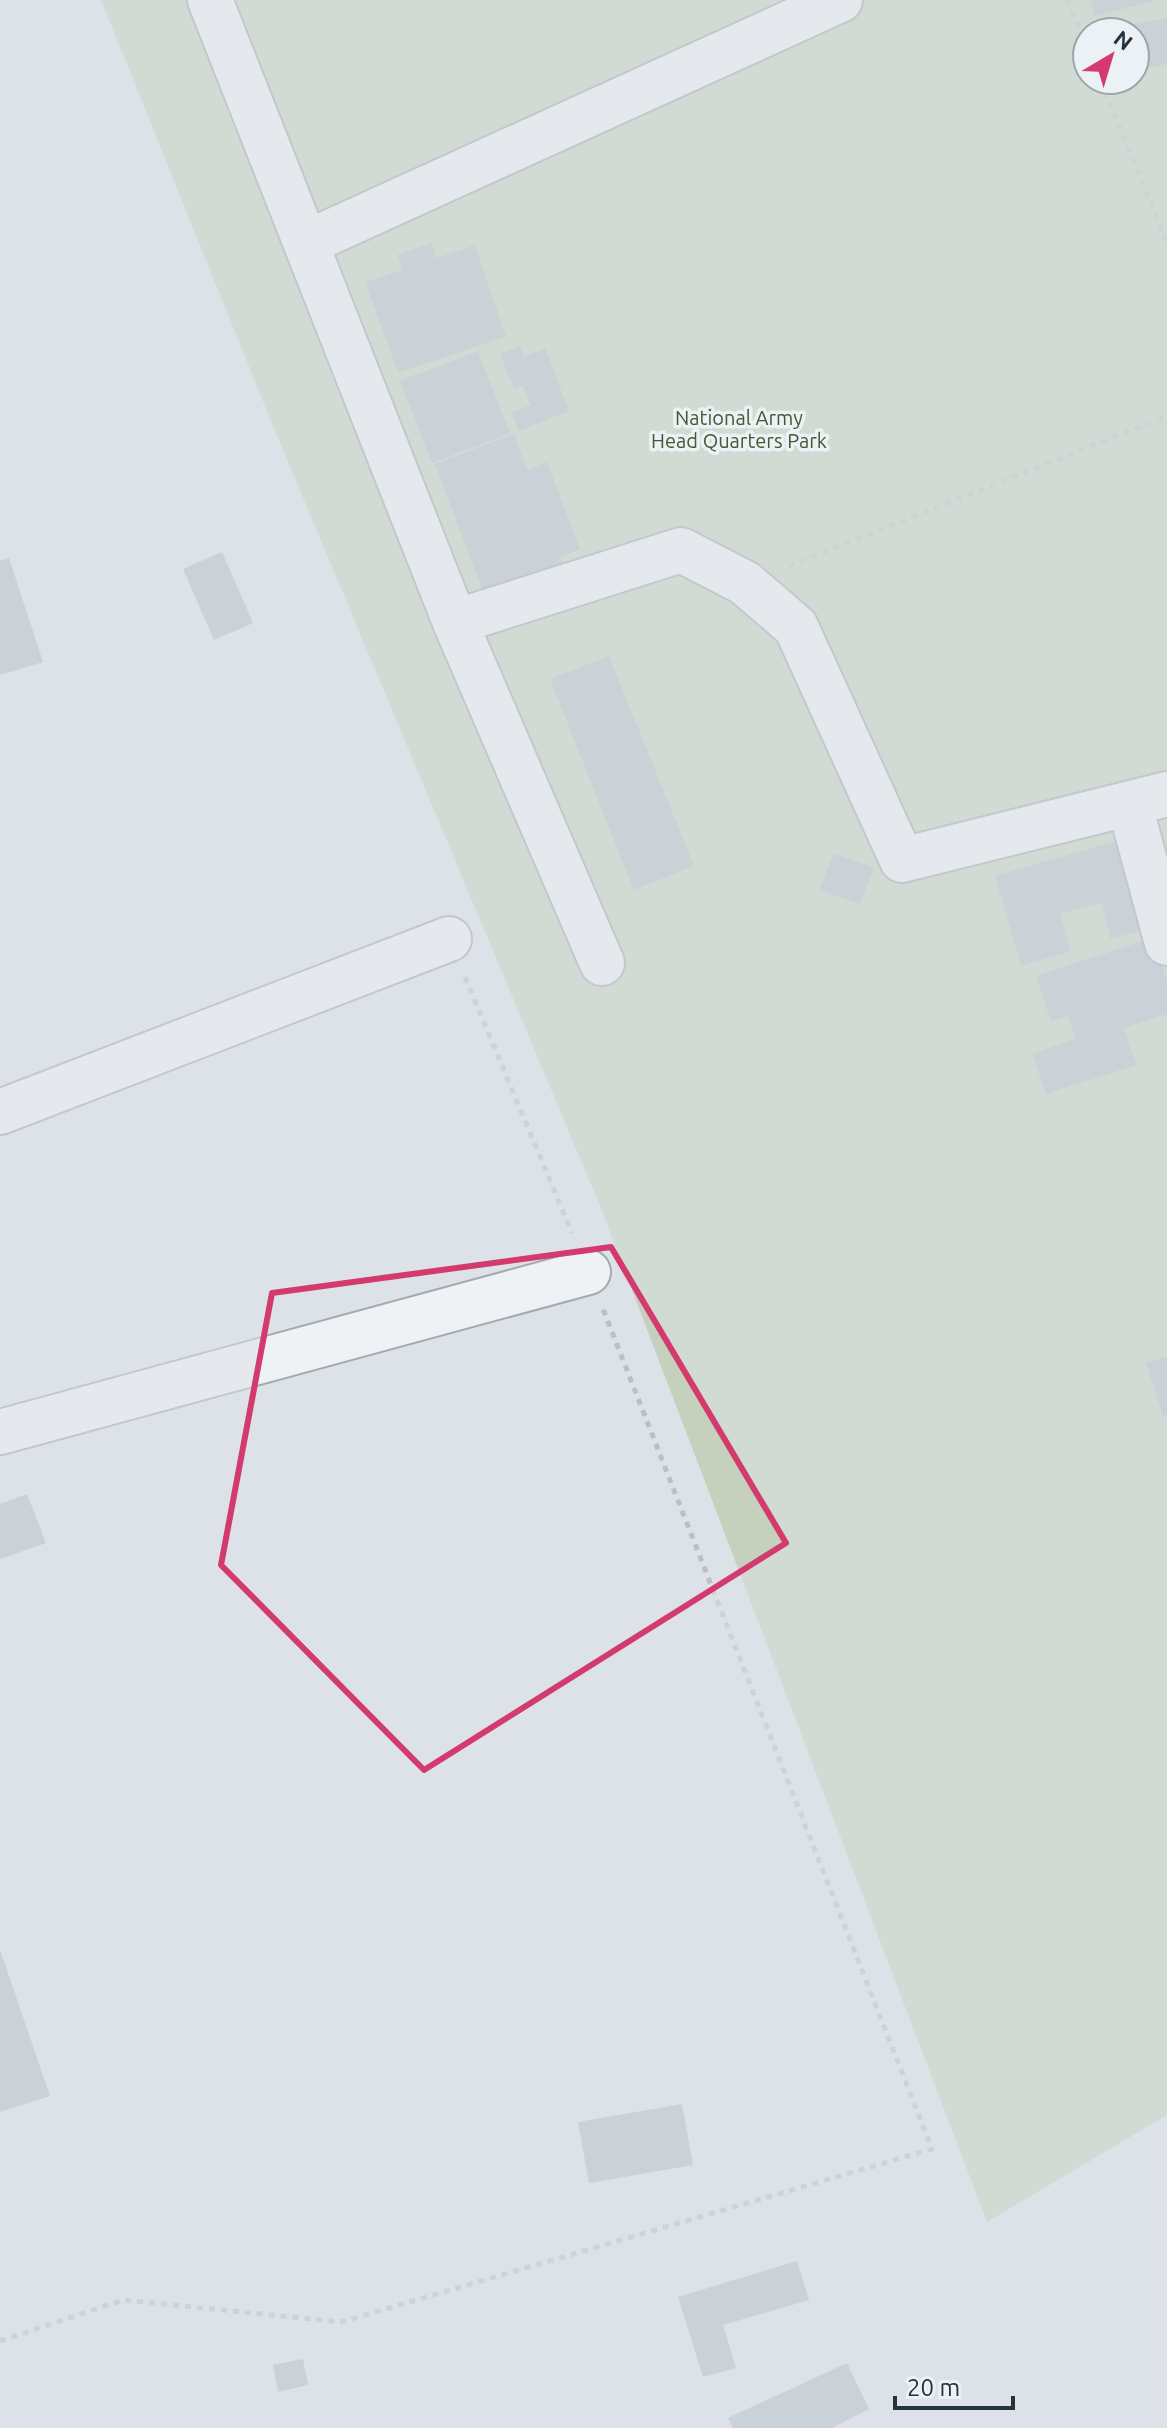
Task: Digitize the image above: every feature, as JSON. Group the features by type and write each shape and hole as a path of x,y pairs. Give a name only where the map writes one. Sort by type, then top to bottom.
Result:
{"street":[{"path":"210,0 455,622 602,963"},
{"path":"306,243 840,0"},
{"path":"455,622 681,550 745,583 796,627 902,860 1149,800 1167,943"},
{"path":"0,1112 449,939"},
{"path":"0,1432 588,1272"}],"path":[{"path":"1107,96 1167,242"},
{"path":"745,583 1167,416"},
{"path":"0,2341 123,2300 341,2322 932,2149 588,1272 449,939"}],"highlighted area":[{"path":"611,1247 786,1543 424,1770 221,1565 272,1293"}],"green space":[{"name":"National Army Head Quarters Park","path":"101,0 1167,0 1167,2115 987,2222 600,1206 273,426"}],"building":[{"path":"1091,0 1154,0 1154,1 1095,16"},
{"path":"1167,18 1167,64 1151,67 1151,21"},
{"path":"432,243 437,258 475,245 506,336 398,373 365,282 402,270 397,255"},
{"path":"520,346 524,357 545,348 569,411 519,431 511,412 531,405 523,385 514,389 500,354"},
{"path":"478,351 510,433 432,463 400,381"},
{"path":"514,434 527,470 547,462 580,549 560,557 564,568 485,597 435,464"},
{"path":"222,552 253,623 214,640 183,569"},
{"path":"9,558 43,662 0,675 0,561"},
{"path":"609,656 694,866 634,890 550,679"},
{"path":"1121,840 1147,929 1111,939 1101,903 1060,914 1071,951 1021,966 995,876"},
{"path":"833,853 874,868 860,904 820,890"},
{"path":"1153,938 1167,980 1167,1014 1124,1028 1136,1065 1046,1094 1032,1054 1076,1039 1068,1016 1051,1022 1036,976"},
{"path":"1167,1356 1167,1415 1163,1417 1146,1363"},
{"path":"27,1494 46,1543 0,1559 0,1504"},
{"path":"0,1950 50,2096 0,2112"},
{"path":"682,2104 693,2165 589,2183 578,2122"},
{"path":"797,2261 809,2300 723,2325 736,2368 703,2377 678,2297"},
{"path":"303,2359 308,2385 278,2392 273,2365"},
{"path":"847,2363 869,2409 832,2428 733,2428 728,2418"}]}
